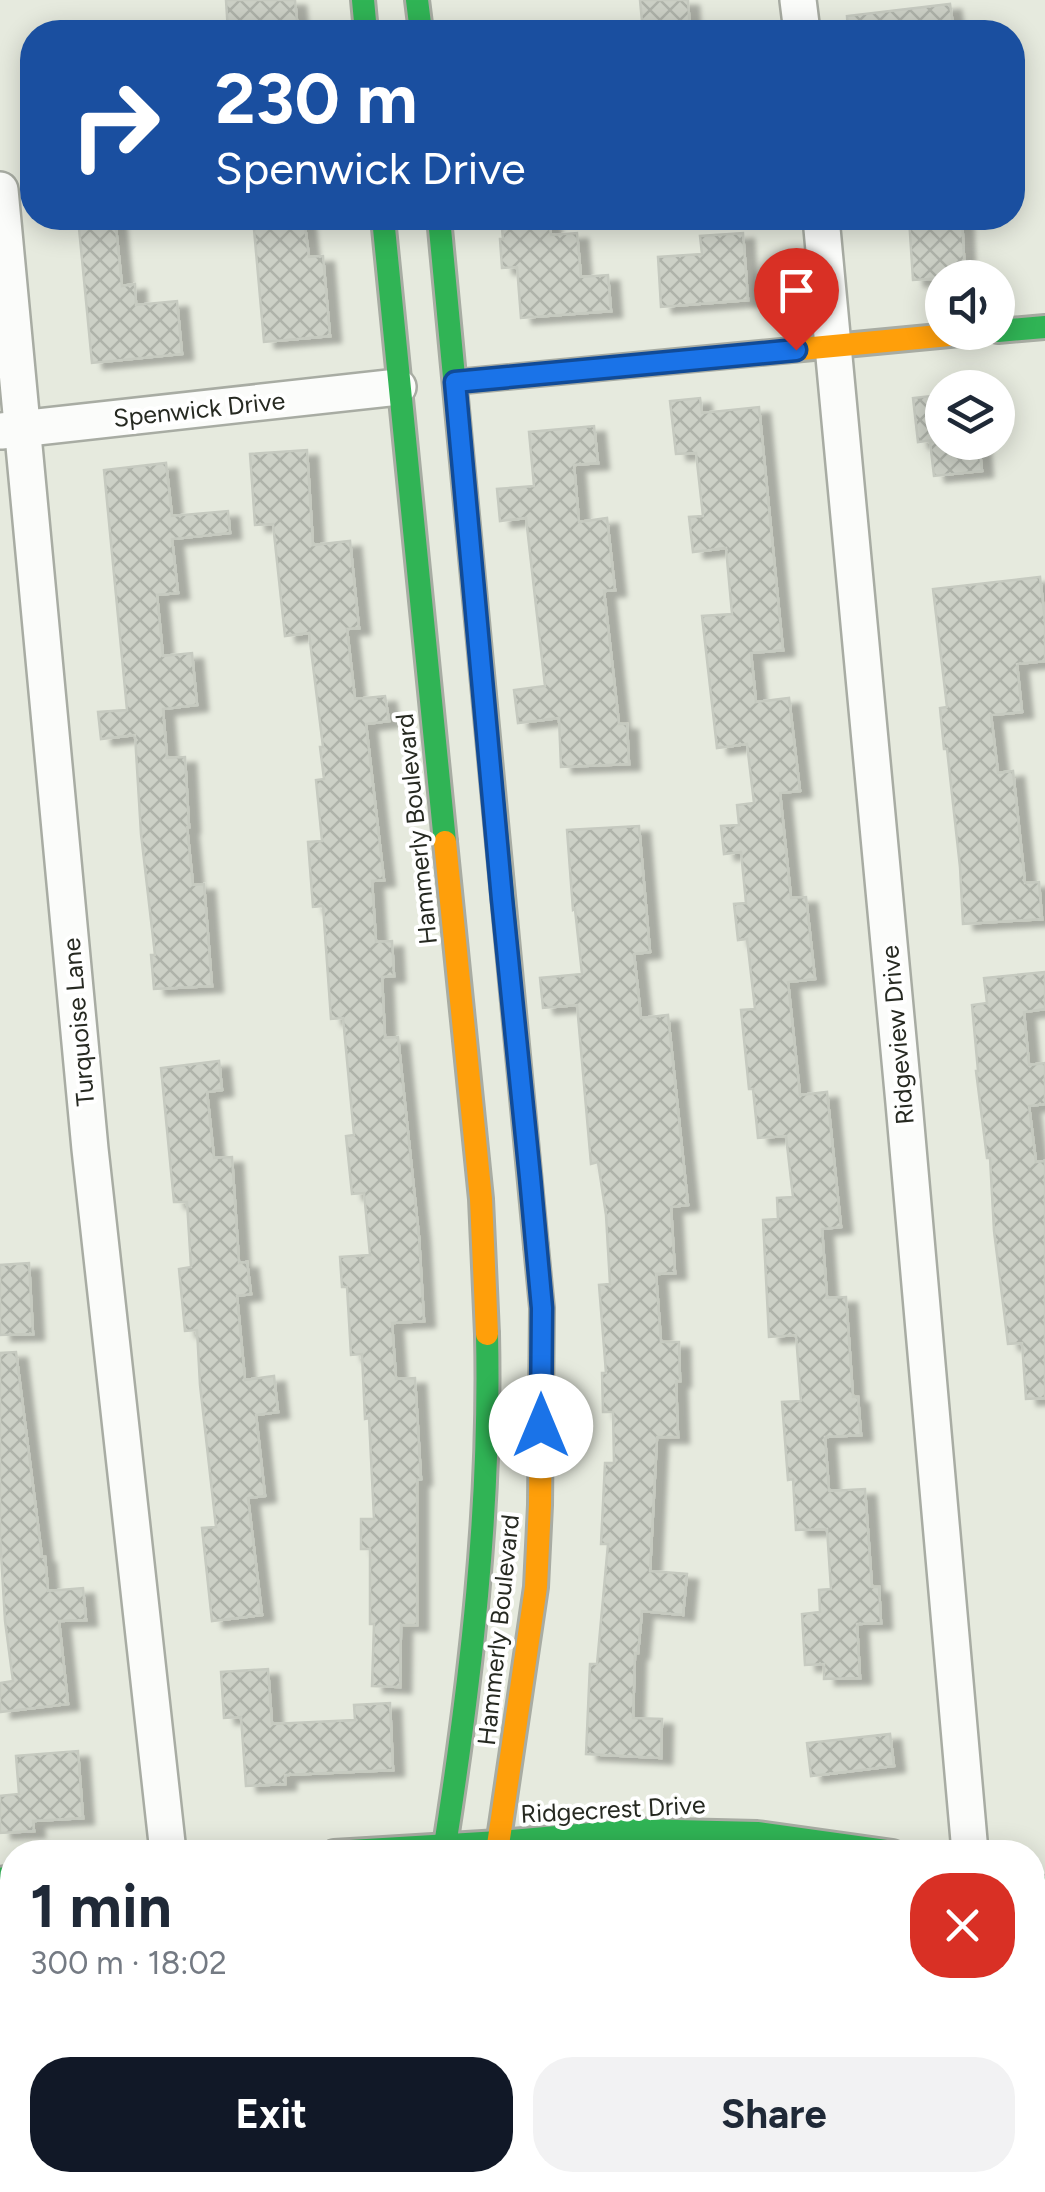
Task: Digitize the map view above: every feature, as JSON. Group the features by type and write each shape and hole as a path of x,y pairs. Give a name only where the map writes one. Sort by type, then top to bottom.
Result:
{"main road":[{"name":"Hammerly Boulevard","path":"385,230 398,387 477,901 529,1159 514,1309 487,1473 470,1677 446,1840"},
{"path":"389,230 414,290"},
{"name":"Hammerly Boulevard","path":"440,230 473,576 481,1199 514,1309 540,1505 536,1587 499,1840"},
{"path":"1015,329 1045,326"},
{"path":"429,367 455,382 925,337"},
{"path":"398,387 425,410"},
{"path":"442,495 473,576"},
{"name":"Ridgecrest Drive","path":"555,1840 636,1830 740,1832 807,1840"}],"street":[{"name":"Turquoise Lane","path":"0,190 12,430 167,1840"},
{"name":"Ridgeview Drive","path":"822,230 969,1840"},
{"name":"Spenwick Drive","path":"12,430 398,387"}],"building":[{"path":"226,0 295,0 297,20 227,20"},
{"path":"640,0 688,0 689,20 642,20"},
{"path":"950,4 952,20 847,20 847,16"},
{"path":"79,230 116,230 122,286 135,284 136,305 177,301 182,354 92,363"},
{"path":"254,230 306,230 309,257 323,256 330,336 264,342"},
{"path":"502,230 550,230 551,235 577,233 581,277 608,275 611,311 521,318 517,267 502,268"},
{"path":"910,230 963,230 964,260 925,260 925,279 913,280"},
{"path":"743,233 748,300 661,307 658,257 702,254 700,236"},
{"path":"925,397 925,441 918,442 913,398"},
{"path":"700,398 702,413 759,407 783,650 751,653 756,702 789,698 800,791 780,793 791,898 806,897 815,979 788,982 800,1095 827,1092 841,1227 822,1229 827,1298 846,1297 853,1397 858,1397 861,1435 825,1437 829,1491 865,1489 872,1587 879,1587 881,1623 857,1624 860,1678 824,1679 824,1664 805,1665 802,1614 820,1612 819,1590 831,1589 827,1529 796,1530 782,1402 801,1401 796,1335 769,1337 763,1220 778,1219 777,1198 793,1197 786,1136 758,1138 753,1089 749,1089 741,1010 755,1009 747,939 738,940 734,904 746,903 741,852 724,854 721,826 739,825 737,805 754,803 747,744 717,748 702,616 732,614 726,548 693,552 689,517 703,516 696,453 676,454 670,401"},
{"path":"594,426 598,463 574,465 579,522 607,518 615,590 604,591 619,724 627,724 629,764 561,767 559,718 518,723 514,690 545,686 526,518 500,521 497,489 534,486 529,432"},
{"path":"307,450 313,545 350,541 359,628 347,629 355,699 385,696 389,721 366,724 384,880 372,881 376,942 392,941 394,976 382,977 385,1038 398,1037 424,1321 392,1323 396,1379 415,1378 421,1479 417,1480 417,1625 401,1625 400,1687 372,1686 370,1549 361,1549 361,1519 374,1519 369,1418 365,1419 362,1354 351,1355 347,1287 342,1287 340,1257 370,1255 364,1193 352,1194 346,1136 354,1135 343,1018 331,1019 323,906 313,907 308,842 322,841 316,780 324,779 309,633 285,636 273,524 255,525 250,454"},
{"path":"932,460 981,460 982,471 934,476"},
{"path":"166,463 172,516 228,511 230,533 172,539 178,593 157,595 163,656 192,653 197,705 163,709 167,758 185,757 193,885 204,884 212,986 154,989 151,955 155,955 135,735 101,739 98,712 127,710 104,470"},
{"path":"1040,577 1045,661 1017,664 1022,712 991,715 998,773 1013,771 1025,883 1039,882 1042,919 963,924 960,867 940,708 947,707 933,589"},
{"path":"639,826 650,952 634,954 641,1018 668,1015 688,1205 671,1207 675,1273 656,1274 661,1342 679,1342 680,1381 676,1381 678,1437 657,1437 650,1571 687,1574 683,1615 642,1611 635,1653 633,1718 662,1719 661,1758 586,1754 590,1664 597,1664 608,1544 601,1544 605,1463 614,1463 613,1412 603,1412 602,1373 606,1373 599,1285 610,1284 606,1215 598,1162 591,1164 577,1005 543,1008 540,978 582,974 567,830"},
{"path":"1045,972 1045,1009 1024,1012 1029,1065 1045,1063 1045,1104 1029,1106 1036,1162 1045,1161 1045,1398 1026,1399 1022,1343 1008,1344 972,1005 987,1003 984,978"},
{"path":"219,1061 222,1090 207,1092 214,1158 232,1157 239,1263 247,1262 251,1294 237,1296 245,1380 274,1376 278,1412 256,1415 265,1496 248,1498 262,1615 212,1621 202,1528 216,1527 197,1330 185,1331 179,1269 191,1267 187,1202 174,1202 161,1068"},
{"path":"29,1263 33,1334 0,1335 0,1265"},
{"path":"16,1352 48,1591 83,1588 86,1620 59,1621 68,1704 0,1712 0,1683 13,1681 0,1536 0,1353"},
{"path":"268,1669 272,1724 355,1720 354,1705 390,1703 393,1770 285,1775 285,1784 246,1786 241,1717 224,1718 221,1672"},
{"path":"890,1734 894,1766 811,1776 807,1743"},
{"path":"78,1751 83,1818 33,1821 34,1831 0,1833 0,1796 19,1794 16,1756"}],"traffic: fast":[{"path":"363,0 365,20"},
{"path":"417,0 420,20"},
{"path":"384,230 445,842"},
{"path":"440,230 536,1246"},
{"path":"1015,330 1045,327"},
{"path":"446,1840 477,1594 486,1465 487,1334"},
{"path":"522,1840 636,1830 757,1833 807,1840"}],"traffic: slow":[{"path":"455,382 925,337"},
{"path":"445,842 481,1199 487,1334"},
{"path":"499,1840 536,1587 542,1308 536,1246"}],"route":[{"path":"541,1426 542,1308 455,382 796,350"}]}
